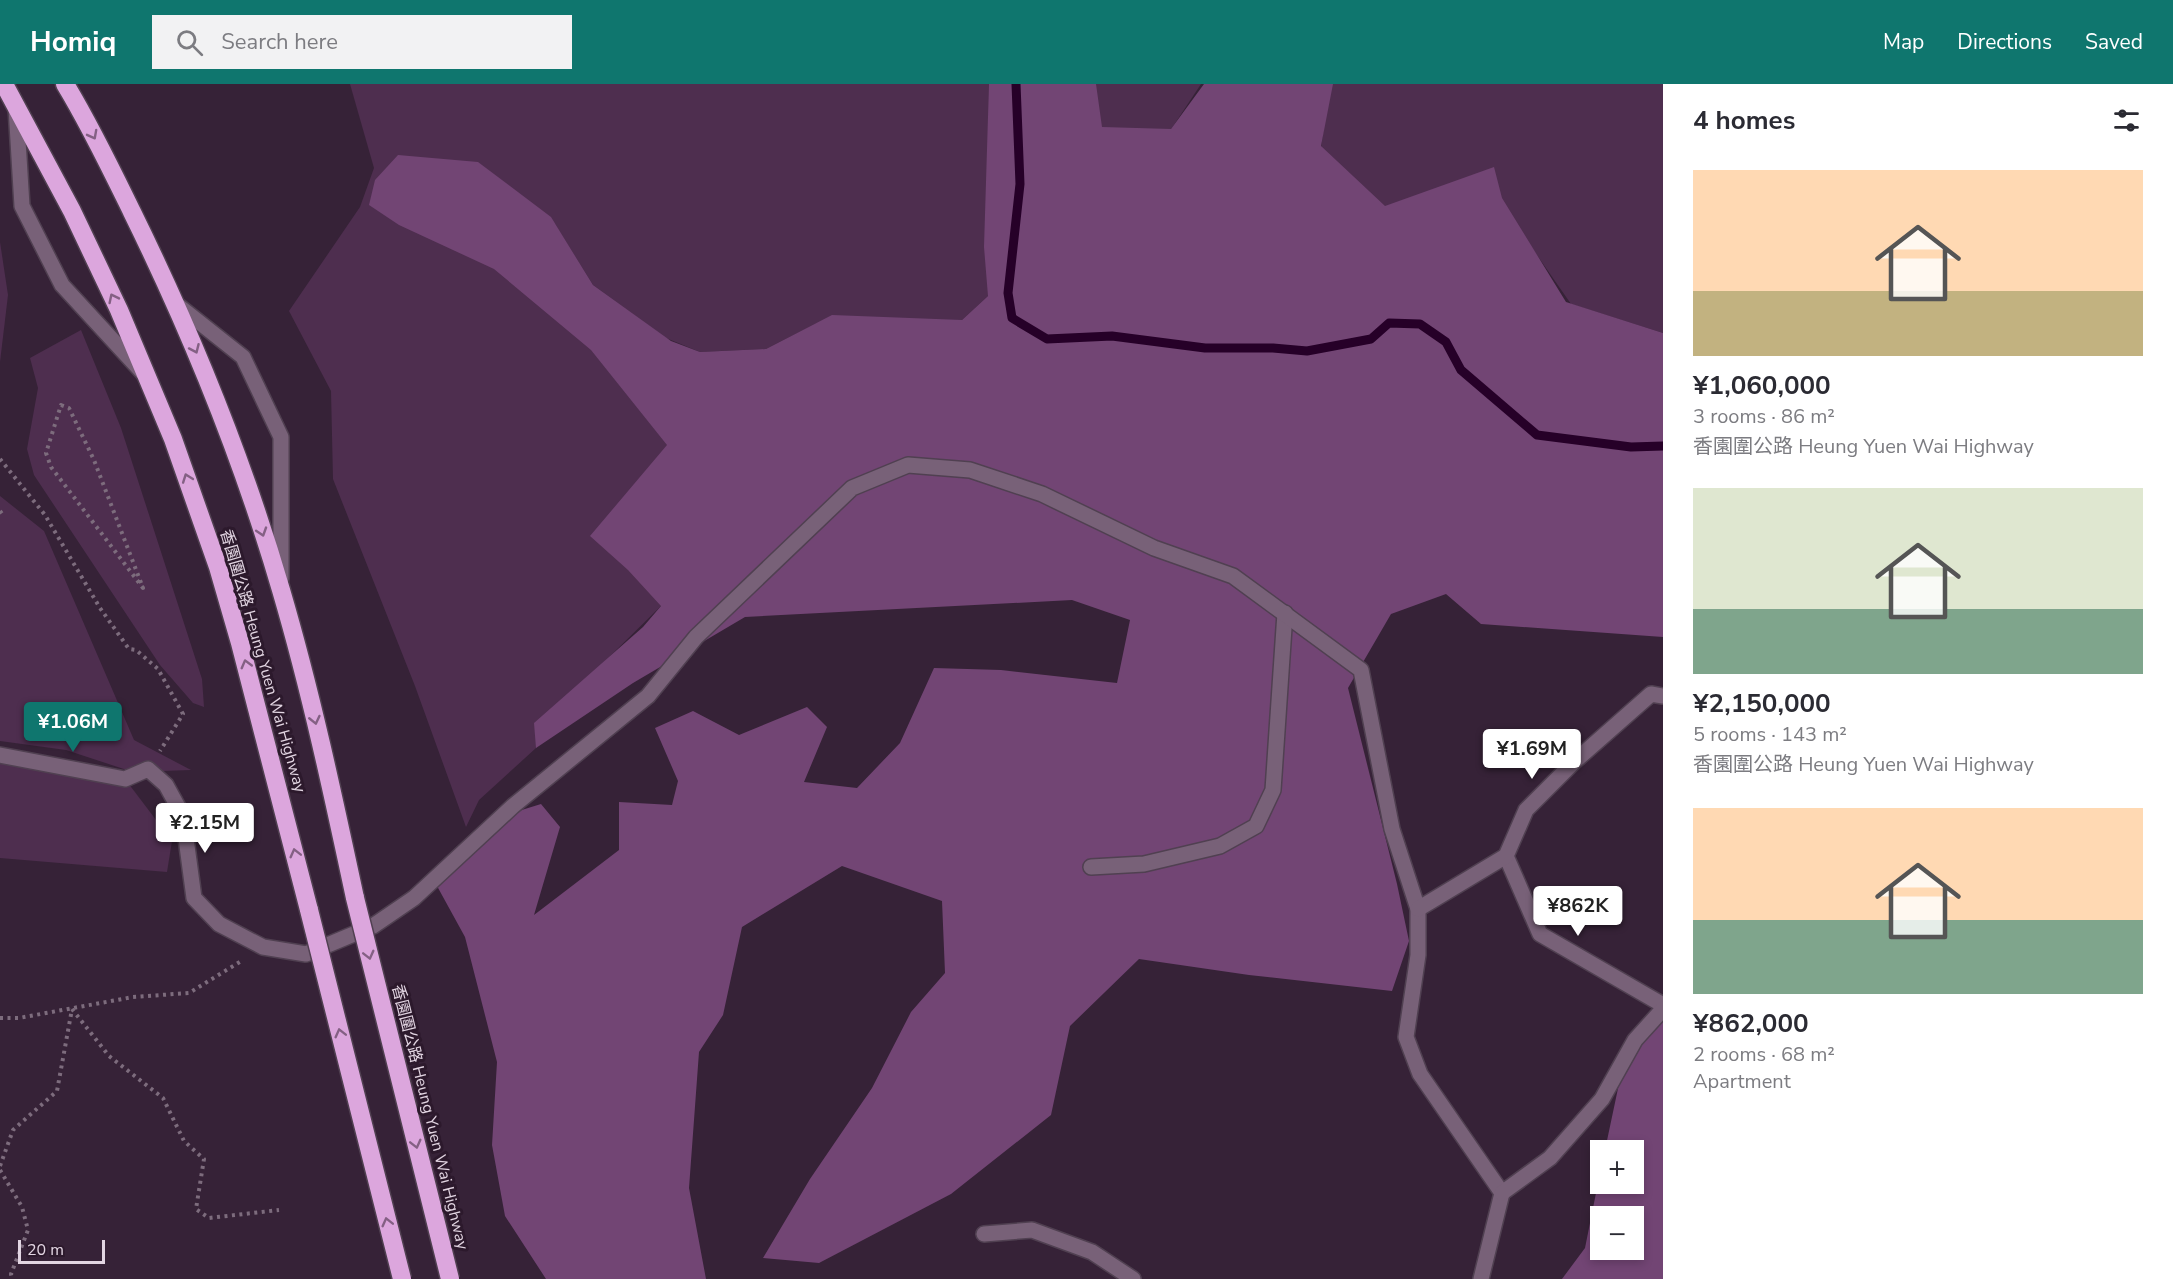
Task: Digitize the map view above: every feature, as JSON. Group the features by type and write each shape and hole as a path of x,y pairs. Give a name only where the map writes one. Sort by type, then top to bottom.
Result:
{"highway":[{"name":"香園圍公路 Heung Yuen Wai Highway","path":"66,84 154,256 202,365 239,462 281,590 312,703 355,898 450,1279"},
{"name":"香園圍公路 Heung Yuen Wai Highway","path":"8,91 72,211 119,310 150,381 195,498 263,724 402,1279"}],"street":[{"path":"8,91 22,206 62,285 150,381"},
{"path":"175,303 243,357 281,437 281,590"},
{"path":"0,755 125,779 148,769 166,785 183,816 194,897 219,924 263,947 306,954 374,926 414,898 513,806 648,696 696,637 852,488 908,465 970,470 1042,494 1154,548 1233,576 1361,670 1392,829 1418,909 1418,955 1406,1037 1420,1074 1502,1193"},
{"path":"1091,867 1144,864 1220,846 1256,826 1273,790 1285,613"},
{"path":"1418,909 1506,856 1526,810 1575,761 1651,694 1663,696"},
{"path":"1481,1279 1502,1193 1550,1158 1602,1099 1635,1040 1663,1007 1540,934 1506,856"},
{"path":"984,1234 1032,1230 1092,1252 1133,1279"}],"path":[{"path":"61,405 69,408 94,460 143,588 51,467 46,453 61,405"},
{"path":"0,459 45,515 100,608 129,650 136,650 158,669 183,714 148,769"},
{"path":"0,1018 19,1018 133,998 189,993 263,947"},
{"path":"12,1279 11,1274 28,1230 22,1207 0,1168 13,1130 57,1092 72,1009"},
{"path":"72,1009 109,1056 163,1098 184,1141 204,1159 196,1209 209,1218 279,1210"}],"shaded area":[{"path":"350,84 989,84 988,296 962,320 817,323 766,349 700,352 666,338 593,285 555,224 523,284 597,349 674,442 661,606 540,725 536,748 479,800 466,827 415,686 333,479 331,391 289,311 360,207 374,168"},
{"path":"989,84 1096,84 1102,127 1171,129 1204,84 1333,84 1321,146 1385,206 1494,167 1502,198 1566,302 1663,333 1663,637 1481,624 1446,594 1391,614 1348,688 1409,941 1392,991 1249,975 1139,959 1070,1026 1051,1115 951,1194 819,1263 763,1258 810,1179 872,1088 911,1012 945,973 942,901 842,866 742,927 723,1015 699,1052 689,1188 706,1279 546,1279 505,1216 492,1145 497,1062 465,937 437,886 502,816 541,804 560,827 534,915 619,850 619,802 672,805 678,781 655,728 693,711 739,735 807,707 827,727 804,782 857,788 900,743 934,668 1001,670 1117,683 1130,620 1072,600 745,617 633,683 536,748 534,723 643,627 661,606 628,570 590,536 667,445 591,350 494,269 399,225 369,205 375,180 398,155 478,162 551,217 593,285 671,341 700,352 766,349 832,315 962,320 988,296 984,247"},
{"path":"1080,84 1201,84 1168,134 1090,127"},
{"path":"1330,84 1663,84 1663,333 1571,304 1493,192 1386,215 1320,155"},
{"path":"0,242 8,295 0,362"},
{"path":"81,330 121,428 202,679 204,707 193,703 160,665 34,475 27,449 38,388 30,358"},
{"path":"0,496 44,531 134,740 191,770 133,772 66,750 0,741"},
{"path":"0,755 125,779 172,841 167,872 0,858"},
{"path":"1663,1013 1663,1279 1562,1279 1585,1248 1590,1223 1590,1260 1644,1260 1644,1206 1593,1206 1596,1194 1644,1194 1644,1140 1607,1140 1624,1060"}],"waterway":[{"path":"1016,84 1020,184 1008,293 1012,318 1047,339 1112,336 1205,348 1273,348 1307,351 1371,339 1389,323 1420,324 1446,342 1461,370 1537,435 1631,447 1663,446"}]}
